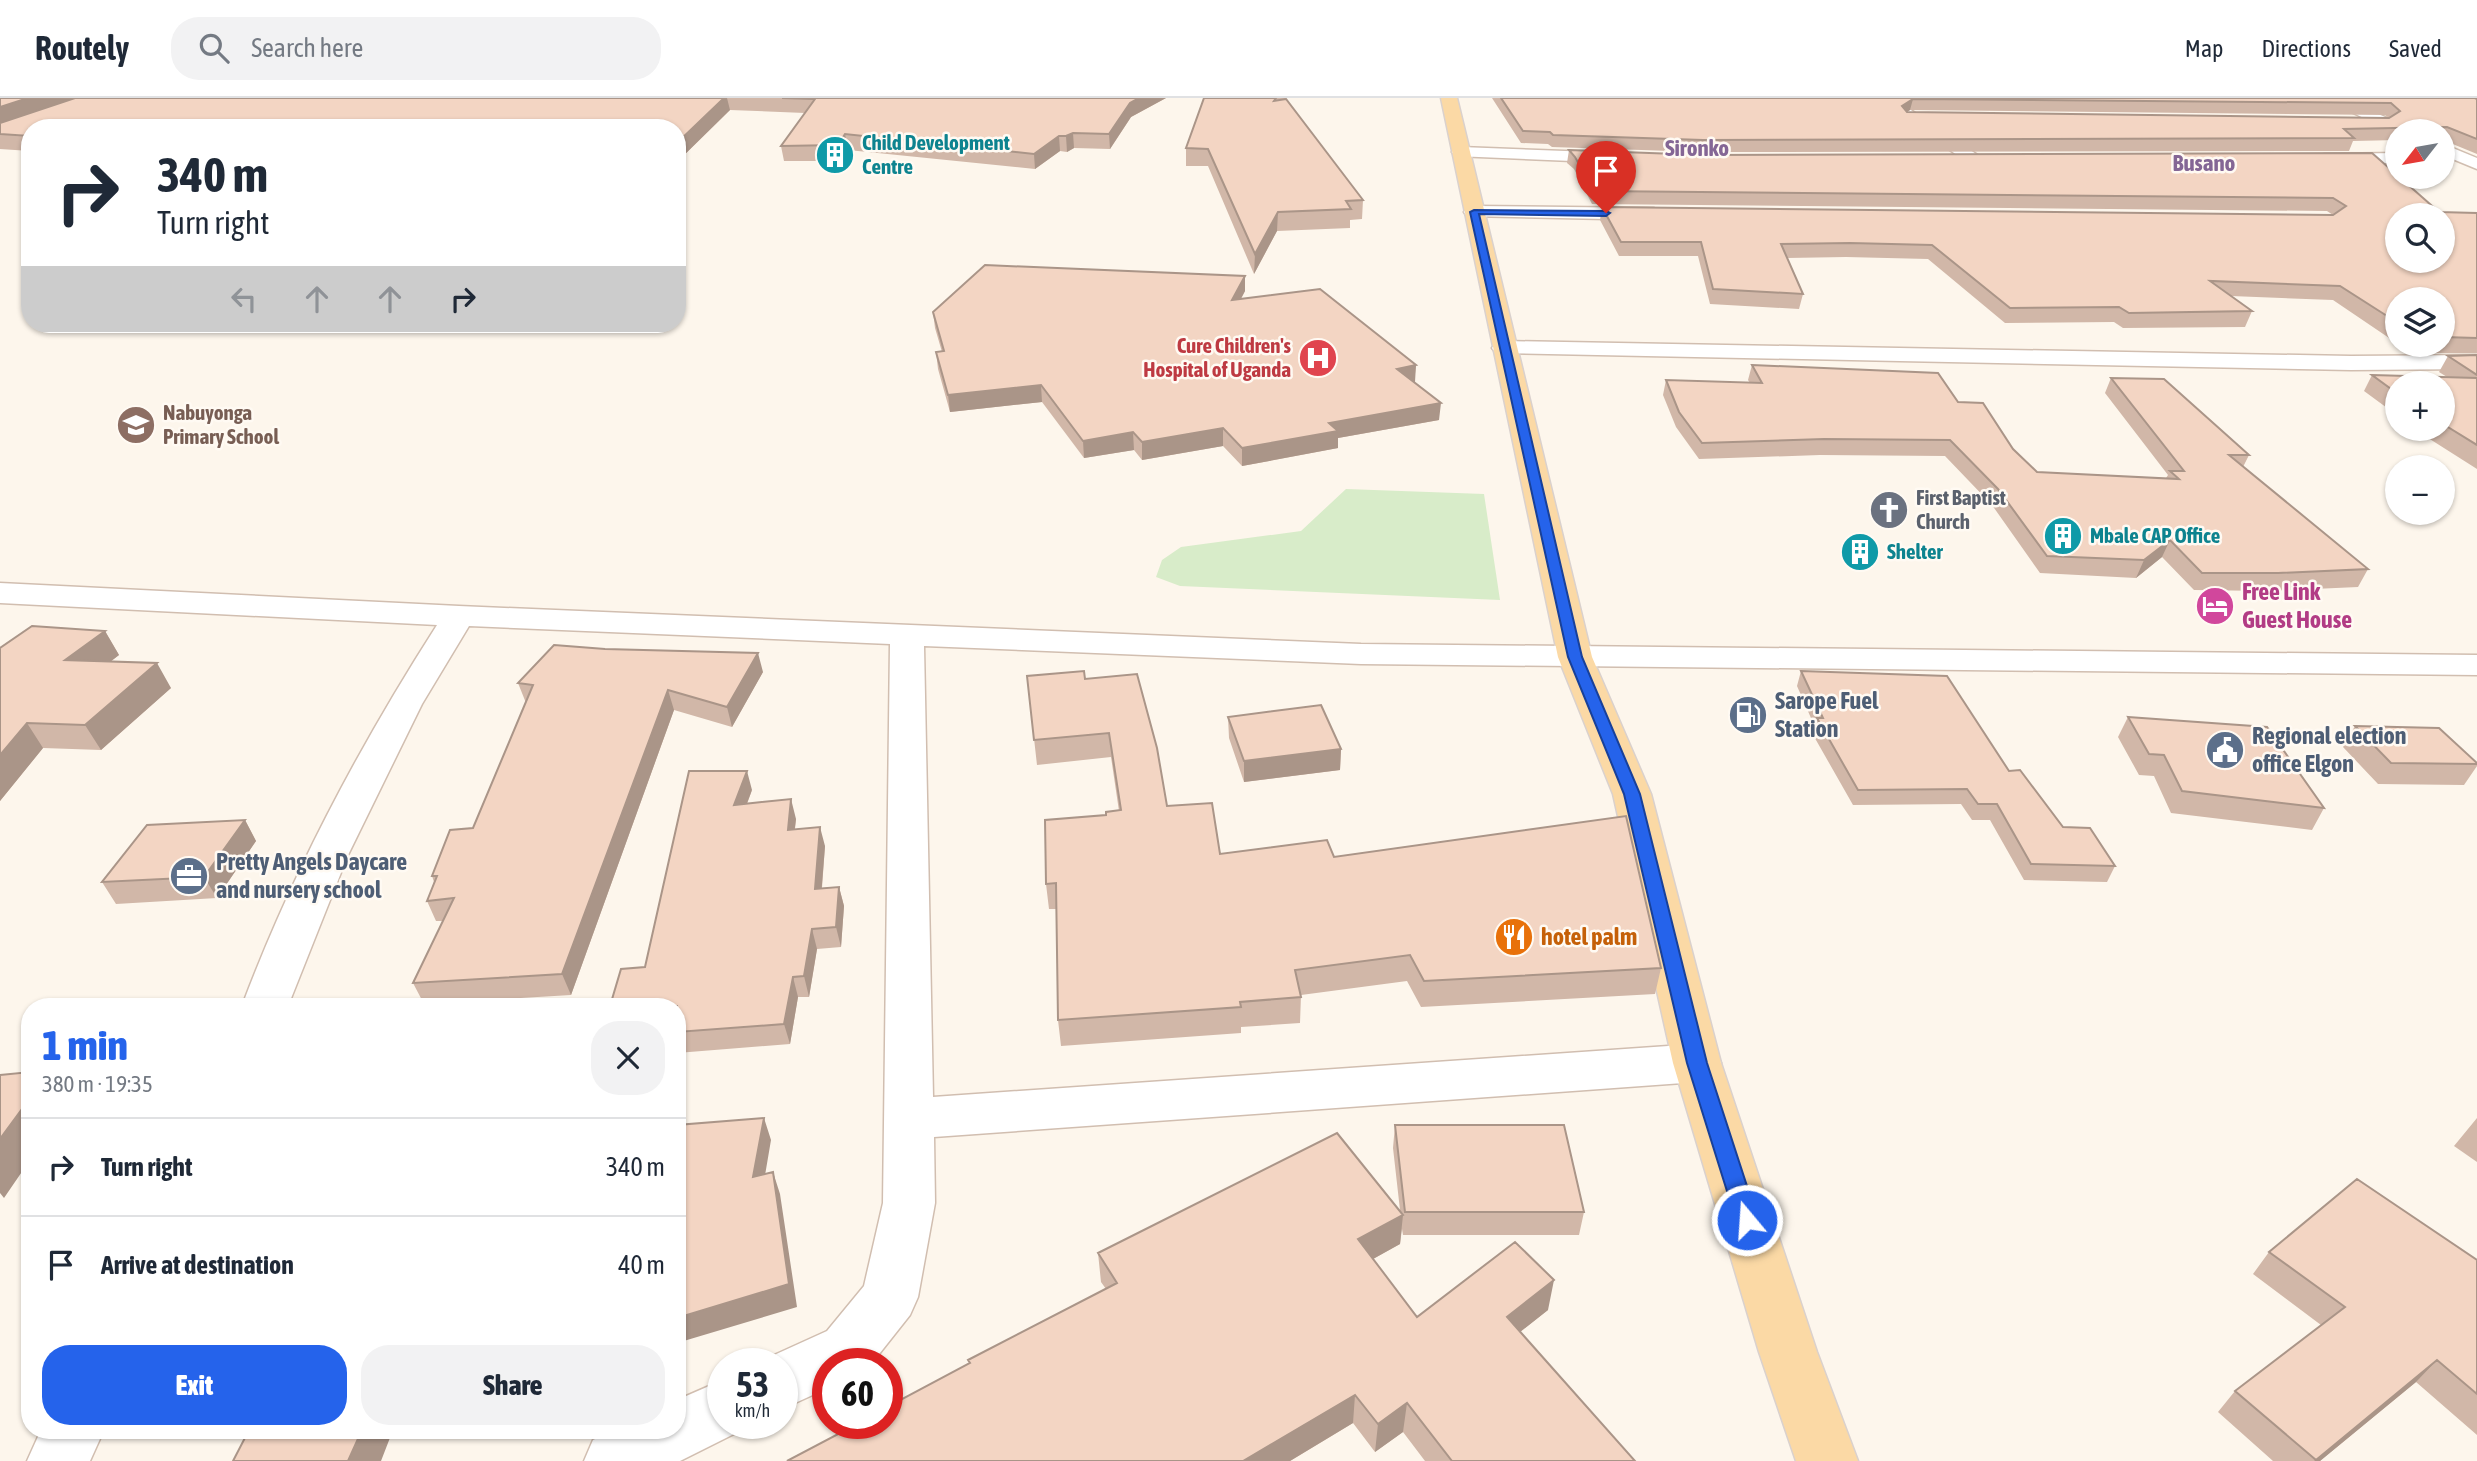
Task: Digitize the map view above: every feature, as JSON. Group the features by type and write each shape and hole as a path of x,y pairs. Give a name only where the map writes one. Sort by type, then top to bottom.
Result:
{"main road":[{"path":"1449,98 1575,657 1632,794 1697,1063 1788,1352 1827,1461"}],"street":[{"path":"1883,98 1910,118 1980,158 1946,159"},
{"path":"2329,98 2384,122"},
{"path":"1910,118 1937,118"},
{"path":"2343,121 2384,122"},
{"path":"1461,152 1638,159"},
{"path":"2455,154 2472,161"},
{"path":"2301,159 2385,159"},
{"path":"1474,212 1679,214"},
{"path":"1504,348 2337,363 2477,362"},
{"path":"0,593 459,616 1361,654 2477,665"},
{"path":"268,998 327,855 404,704 459,616"},
{"path":"798,1373 847,1350 890,1297 909,1203 908,634"},
{"path":"909,1119 1697,1063"},
{"path":"686,1427 707,1417"},
{"path":"58,1461 69,1439"},
{"path":"615,1461 661,1439"}],"green space":[{"path":"1346,489 1484,494 1500,600 1180,586 1156,577 1162,560 1181,547 1301,531"}],"building":[{"path":"0,98 28,98 0,107"},
{"path":"75,98 724,98 686,134 686,119 21,119 21,135 0,134 0,123"},
{"path":"782,98 1139,98 1130,103 1109,134 1073,133 1059,136 1034,154 845,134 838,145 781,146 815,99"},
{"path":"1204,98 1276,98 1274,101 1286,99 1363,200 1346,201 1351,209 1278,212 1255,254 1208,149 1186,148"},
{"path":"1501,98 2477,99 2477,139 2455,130 2455,119 2385,119 2385,128 2344,129 2354,138 1703,140 1553,135 1550,132 1523,131","holes":["1913,99 2391,103 2400,111 2389,118 1907,112 1902,106"]},
{"path":"1569,150 1703,155 2372,153 2385,164 2385,189 2413,189 2429,203 2385,203 2385,273 2455,273 2455,212 2477,213 2477,338 2455,337 2455,287 2385,287 2385,315 2340,286 2210,281 2252,311 2129,313 2119,307 2010,308 1932,245 1781,244 1803,294 1713,289 1701,242 1621,242 1602,207 2333,215 2346,206 2333,198 1594,191"},
{"path":"985,265 1245,276 1232,300 1320,289 1416,365 1397,369 1441,403 1329,423 1338,431 1242,448 1223,428 1142,442 1133,432 1083,441 1041,385 948,395 936,352 944,351 933,312"},
{"path":"2477,355 2477,375 2450,357"},
{"path":"1752,365 1938,373 1958,402 1983,403 2013,449 2037,472 2179,479 2170,471 2184,471 2111,378 2164,379 2249,455 2229,455 2368,569 2202,573 2170,540 2144,560 2047,556 1998,489 1950,440 1824,439 1702,443 1679,412 1666,380 1762,383"},
{"path":"2372,375 2385,375 2385,384"},
{"path":"2455,377 2477,378 2477,445 2455,431"},
{"path":"32,626 105,631 65,660 157,663 85,725 27,723 0,755 0,648"},
{"path":"554,645 758,653 727,707 668,690 562,974 413,983 454,898 427,901 437,876 432,876 450,830 473,828 533,685 518,683"},
{"path":"1084,671 1085,679 1137,674 1157,748 1167,806 1212,803 1220,854 1327,840 1334,857 1626,816 1661,968 1424,981 1410,955 1295,970 1301,997 1240,1002 1241,1007 1058,1020 1056,883 1046,884 1045,820 1106,815 1106,812 1121,810 1109,733 1034,740 1027,676"},
{"path":"1801,671 1947,676 2009,771 2020,770 2063,827 2090,828 2115,866 2031,864 1997,804 1978,804 1967,789 1858,790 1817,718 1823,718"},
{"path":"1321,705 1341,749 1244,761 1228,717"},
{"path":"2128,717 2267,727 2324,808 2182,791 2164,755 2149,754"},
{"path":"2355,726 2439,728 2477,764 2391,763"},
{"path":"689,771 747,771 734,805 791,799 788,830 820,827 815,889 839,887 836,927 812,929 804,976 793,977 784,1024 686,1031 686,998 612,998 621,969 645,967"},
{"path":"245,820 204,877 102,882 147,825"},
{"path":"21,1073 21,1110 0,1139 0,1075"},
{"path":"764,1118 753,1177 773,1172 789,1284 686,1315 686,1124"},
{"path":"1395,1125 1564,1125 1584,1212 1405,1212"},
{"path":"1337,1133 1403,1215 1358,1239 1417,1317 1515,1242 1554,1280 1507,1317 1635,1461 1452,1461 1407,1403 1378,1424 1355,1395 1243,1461 787,1461 829,1439 903,1439 903,1399 970,1363 968,1360 1117,1283 1098,1253"},
{"path":"2357,1179 2477,1260 2477,1394 2437,1360 2316,1460 2235,1391 2345,1307 2269,1252"},
{"path":"244,1439 358,1439 348,1461 233,1461"}],"place":[{"name":"Child Development Centre","path":"835,155"},
{"name":"Cure Children's Hospital of Uganda","path":"1318,358"},
{"name":"Nabuyonga Primary School","path":"136,425"},
{"name":"First Baptist Church","path":"1889,510"},
{"name":"Mbale CAP Office","path":"2063,536"},
{"name":"Shelter","path":"1860,552"},
{"name":"Free Link Guest House","path":"2215,606"},
{"name":"Sarope Fuel Station","path":"1748,715"},
{"name":"Regional election office Elgon","path":"2225,750"},
{"name":"Pretty Angels Daycare and nursery school","path":"189,876"},
{"name":"hotel palm","path":"1514,937"}],"district":[{"name":"Sironko","path":"1697,148"},
{"name":"Busano","path":"2204,163"}],"route":[{"path":"1606,213 1474,212 1575,657 1632,794 1697,1063 1747,1220"}]}
